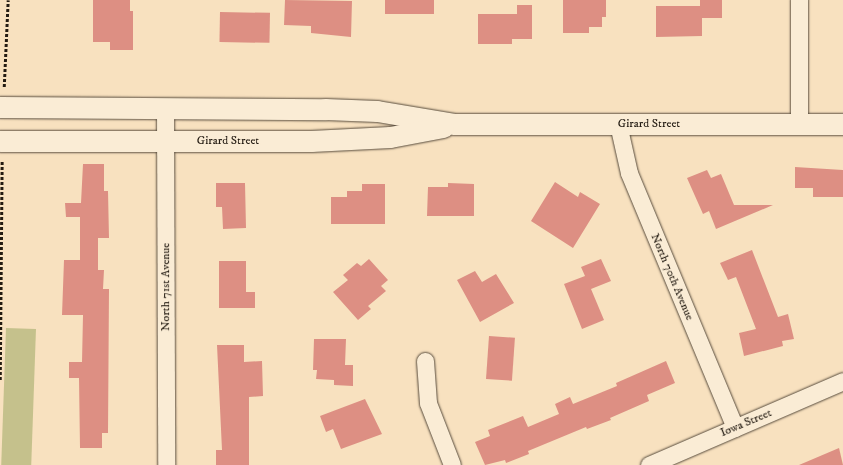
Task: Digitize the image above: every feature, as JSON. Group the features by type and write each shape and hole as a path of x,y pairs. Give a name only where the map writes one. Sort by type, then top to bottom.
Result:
{"street":[{"path":"799,0 799,124"},
{"name":"Girard Street","path":"2,107 377,111 455,124 843,124"},
{"name":"North 71st Avenue","path":"165,109 166,465"},
{"name":"Girard Street","path":"2,142 165,142 356,139 390,137 455,124"},
{"name":"North 70th Avenue","path":"618,124 629,173 735,428"},
{"path":"425,361 428,402 452,465"},
{"name":"Iowa Street","path":"649,465 843,381"}],"path":[{"path":"2,107 8,0"},
{"path":"0,380 2,142"}],"shaded area":[{"path":"6,328 36,329 31,465 1,465"}],"building":[{"path":"93,0 130,0 130,11 133,11 133,50 110,50 110,42 93,42"},
{"path":"285,0 352,1 351,37 311,33 311,26 284,25"},
{"path":"385,0 434,0 434,14 385,14"},
{"path":"563,0 606,0 606,17 602,17 602,27 589,27 589,33 563,33"},
{"path":"700,0 722,0 722,18 702,18 702,36 656,37 656,6 700,6"},
{"path":"517,5 532,5 532,39 512,39 512,44 478,44 478,14 517,14"},
{"path":"220,12 270,13 269,43 219,42"},
{"path":"83,164 104,164 104,191 108,191 109,238 98,238 98,270 104,270 103,289 109,289 108,433 102,433 102,448 80,448 79,378 69,378 69,362 82,362 83,315 62,315 64,260 80,260 80,217 66,217 65,203 81,203"},
{"path":"795,167 843,170 843,197 813,197 813,188 795,188"},
{"path":"707,170 711,178 721,174 734,205 773,205 716,229 709,211 703,214 687,178"},
{"path":"555,182 578,197 580,192 600,204 573,248 531,221"},
{"path":"216,183 245,183 246,228 223,229 222,207 216,207"},
{"path":"448,183 474,184 474,216 427,216 428,187 448,187"},
{"path":"362,184 385,184 385,224 331,224 331,197 347,197 347,191 362,191"},
{"path":"752,250 778,317 788,314 794,339 782,341 783,346 744,356 739,333 756,329 736,277 728,280 720,263"},
{"path":"369,259 388,280 381,286 386,291 368,306 371,309 358,320 333,292 348,280 343,275 357,263 361,266"},
{"path":"601,259 611,281 591,289 604,320 582,329 564,284 585,276 581,267"},
{"path":"219,261 246,261 246,292 255,292 255,308 219,308"},
{"path":"475,271 482,282 496,274 514,303 480,322 457,280"},
{"path":"489,336 515,338 512,381 486,379"},
{"path":"314,339 346,339 345,365 353,365 353,386 334,385 334,380 316,379 317,370 313,370"},
{"path":"217,345 244,345 244,362 262,361 263,396 249,397 249,465 216,465 216,450 222,450"},
{"path":"666,361 675,383 647,395 649,401 610,418 611,420 587,429 586,427 528,451 529,454 506,463 505,460 485,465 475,442 490,436 488,430 523,416 528,427 559,414 555,404 570,397 573,404 617,386 616,383"},
{"path":"365,399 382,434 341,449 333,429 326,432 320,416"},
{"path":"839,448 843,465 799,465"}]}
